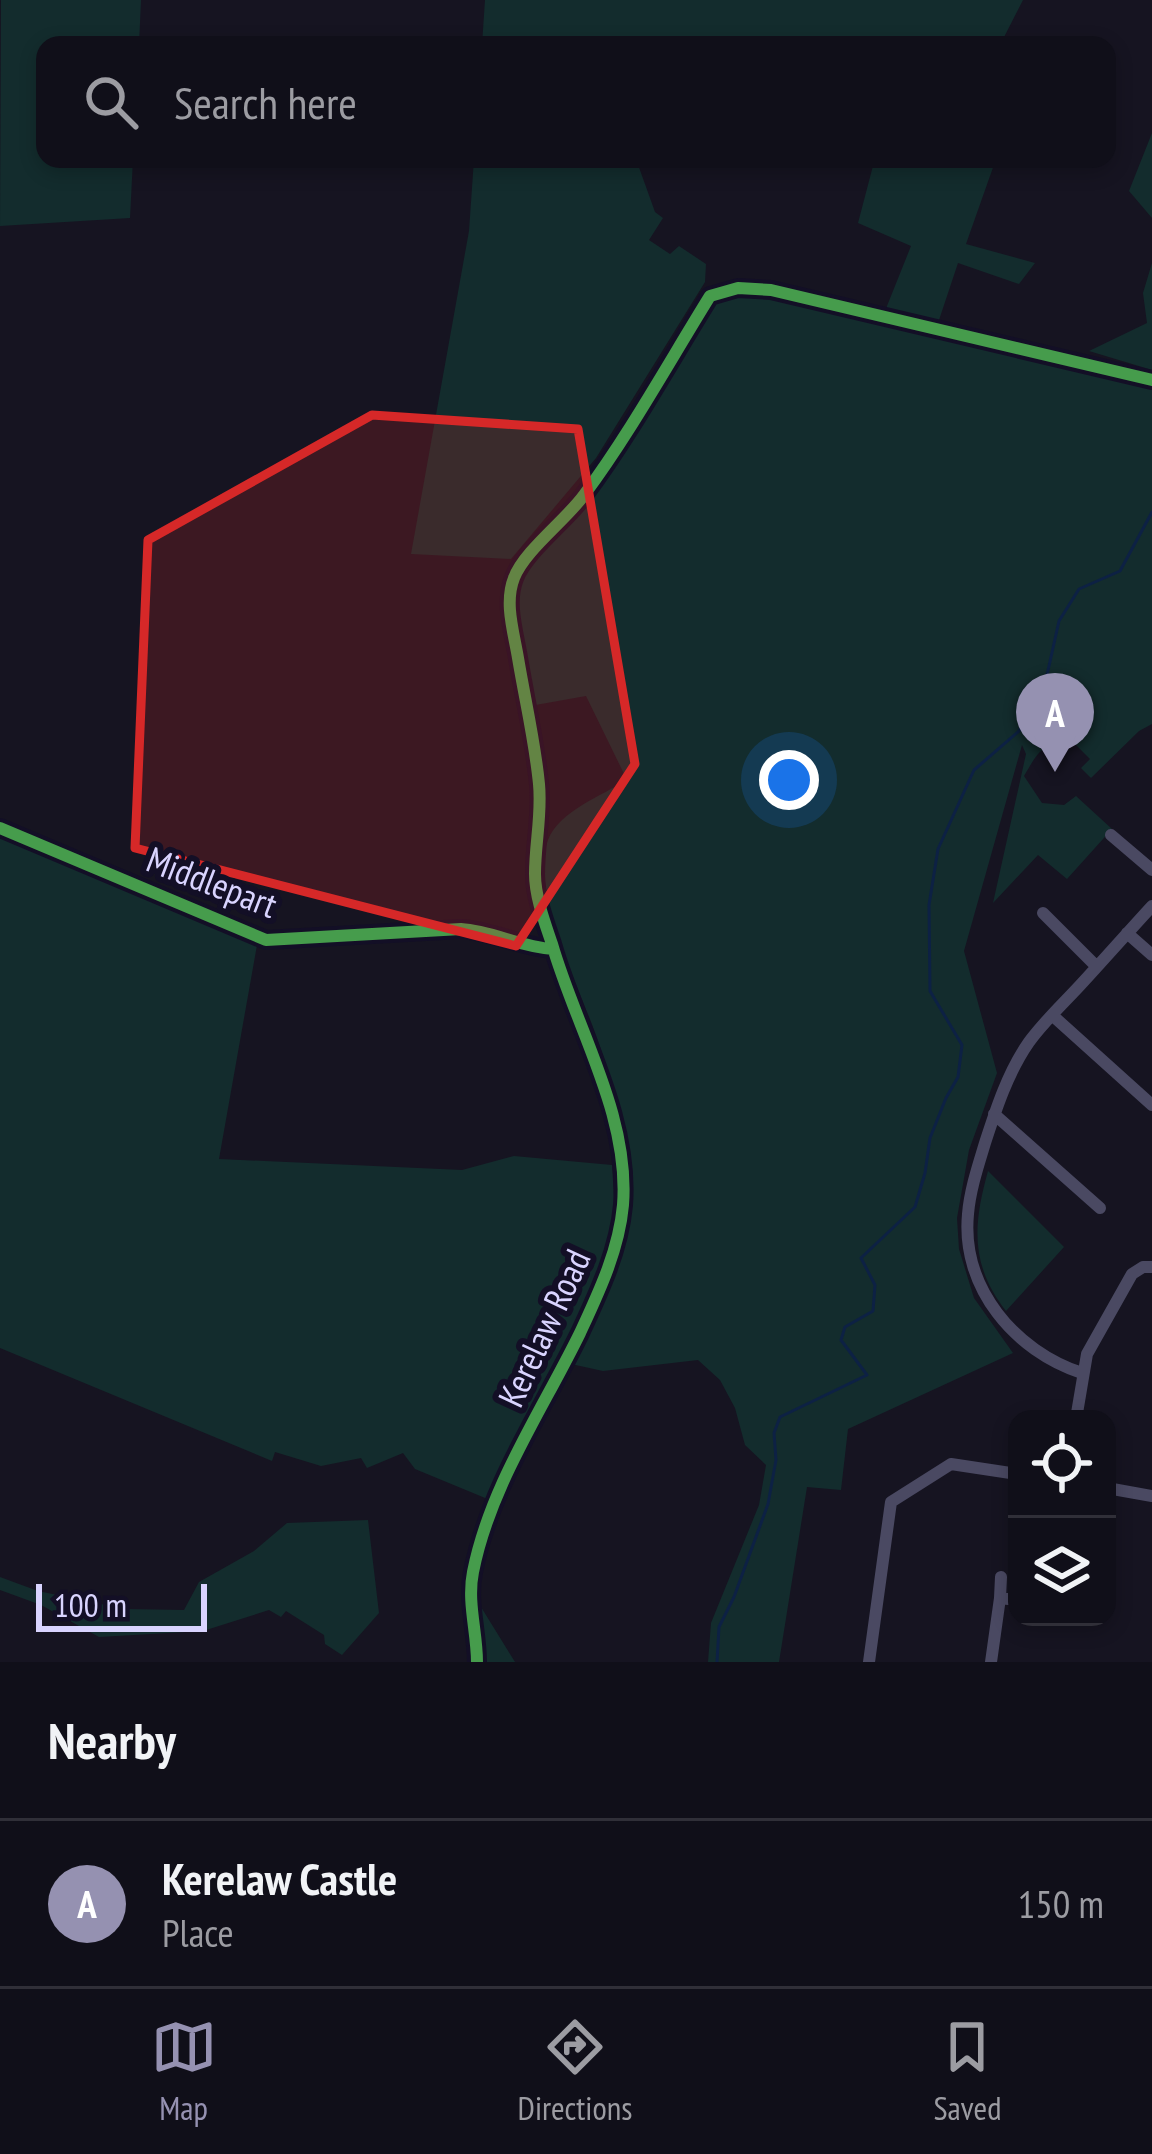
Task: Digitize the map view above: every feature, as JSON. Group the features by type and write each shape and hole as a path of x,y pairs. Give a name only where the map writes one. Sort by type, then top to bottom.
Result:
{"street":[{"name":"Kerelaw Road","path":"477,1662 470,1597 484,1532 506,1473 554,1386 603,1281 624,1200 619,1140 599,1070 553,949 535,875 541,825 539,783 510,608 514,577 583,497 710,296 738,288 771,290 1152,380"},
{"name":"Middlepart","path":"0,828 266,940 461,929 482,930 529,948 553,949"},
{"path":"1112,836 1152,870"},
{"path":"1082,1372 1058,1365 1010,1330 977,1280 970,1259 968,1216 994,1114 1023,1050 1152,906"},
{"path":"1043,914 1096,966"},
{"path":"1127,933 1152,956"},
{"path":"1052,1015 1152,1105"},
{"path":"994,1114 1100,1208"},
{"path":"1077,1410 1088,1354 1132,1274 1152,1267"},
{"path":"869,1662 892,1502 951,1465 1008,1473"},
{"path":"1116,1490 1152,1496"},
{"path":"991,1662 1001,1577"},
{"path":"1000,1598 1008,1599"}],"highlighted area":[{"path":"372,415 578,429 635,764 516,946 135,848 148,540"}],"green space":[{"path":"1,0 141,0 139,36 36,36 36,168 133,168 130,218 0,226"},
{"path":"485,0 1023,0 1005,36 483,36"},
{"path":"1152,133 1152,218 1129,191"},
{"path":"473,168 639,168 655,212 663,218 649,240 670,254 679,246 706,264 705,282 596,458 511,559 411,554 469,231"},
{"path":"872,168 993,168 966,244 1035,263 1019,284 958,263 938,323 885,311 911,246 858,223"},
{"path":"1152,263 1152,370 1089,351 1147,323 1143,293"},
{"path":"739,295 772,297 1152,385 1152,724 1091,778 1081,768 1090,759 1068,737 1037,755 1024,776 1042,803 1064,805 1076,796 1112,829 1067,879 1038,855 993,903 1026,754 1022,745 964,951 997,1073 969,1150 957,1218 959,1249 974,1298 1013,1353 848,1429 841,1490 807,1487 779,1662 708,1662 711,1623 759,1505 766,1465 745,1445 735,1408 720,1380 698,1360 603,1371 571,1364 627,1238 631,1174 610,1078 551,912 544,861 548,840 562,820 627,780 586,696 530,706 516,622 522,573 604,482 715,304"},
{"path":"0,838 257,945 219,1159 462,1170 514,1156 612,1165 615,1213 607,1251 586,1303 501,1465 490,1500 415,1469 403,1453 367,1468 361,1458 321,1466 275,1452 272,1461 0,1348"},
{"path":"988,1171 1064,1247 1006,1311 986,1277 978,1244 979,1209"},
{"path":"368,1520 379,1613 342,1655 325,1644 324,1635 286,1611 281,1617 269,1610 203,1631 99,1637 41,1605 0,1590 0,1577 38,1591 125,1609 184,1610 199,1582 254,1551 287,1523"},
{"path":"481,1607 515,1662 484,1662"}],"waterway":[{"path":"717,1662 719,1627 768,1504 776,1460 774,1433 780,1417 867,1375 841,1340 845,1327 873,1311 875,1285 861,1258 915,1207 930,1138 958,1077 962,1045 930,991 929,905 938,849 974,770 1019,731 1047,675 1059,621 1079,589 1120,571 1152,512"}],"cycle path":[{"path":"477,1662 471,1583 481,1540 504,1479 601,1286 623,1205 623,1171 610,1105 537,892 539,784 510,608 519,568 601,471 710,296 738,288 771,290 1152,380"},
{"path":"0,828 266,940 461,929 553,949"}],"place":[{"name":"Kerelaw Castle","path":"1055,772"}]}
